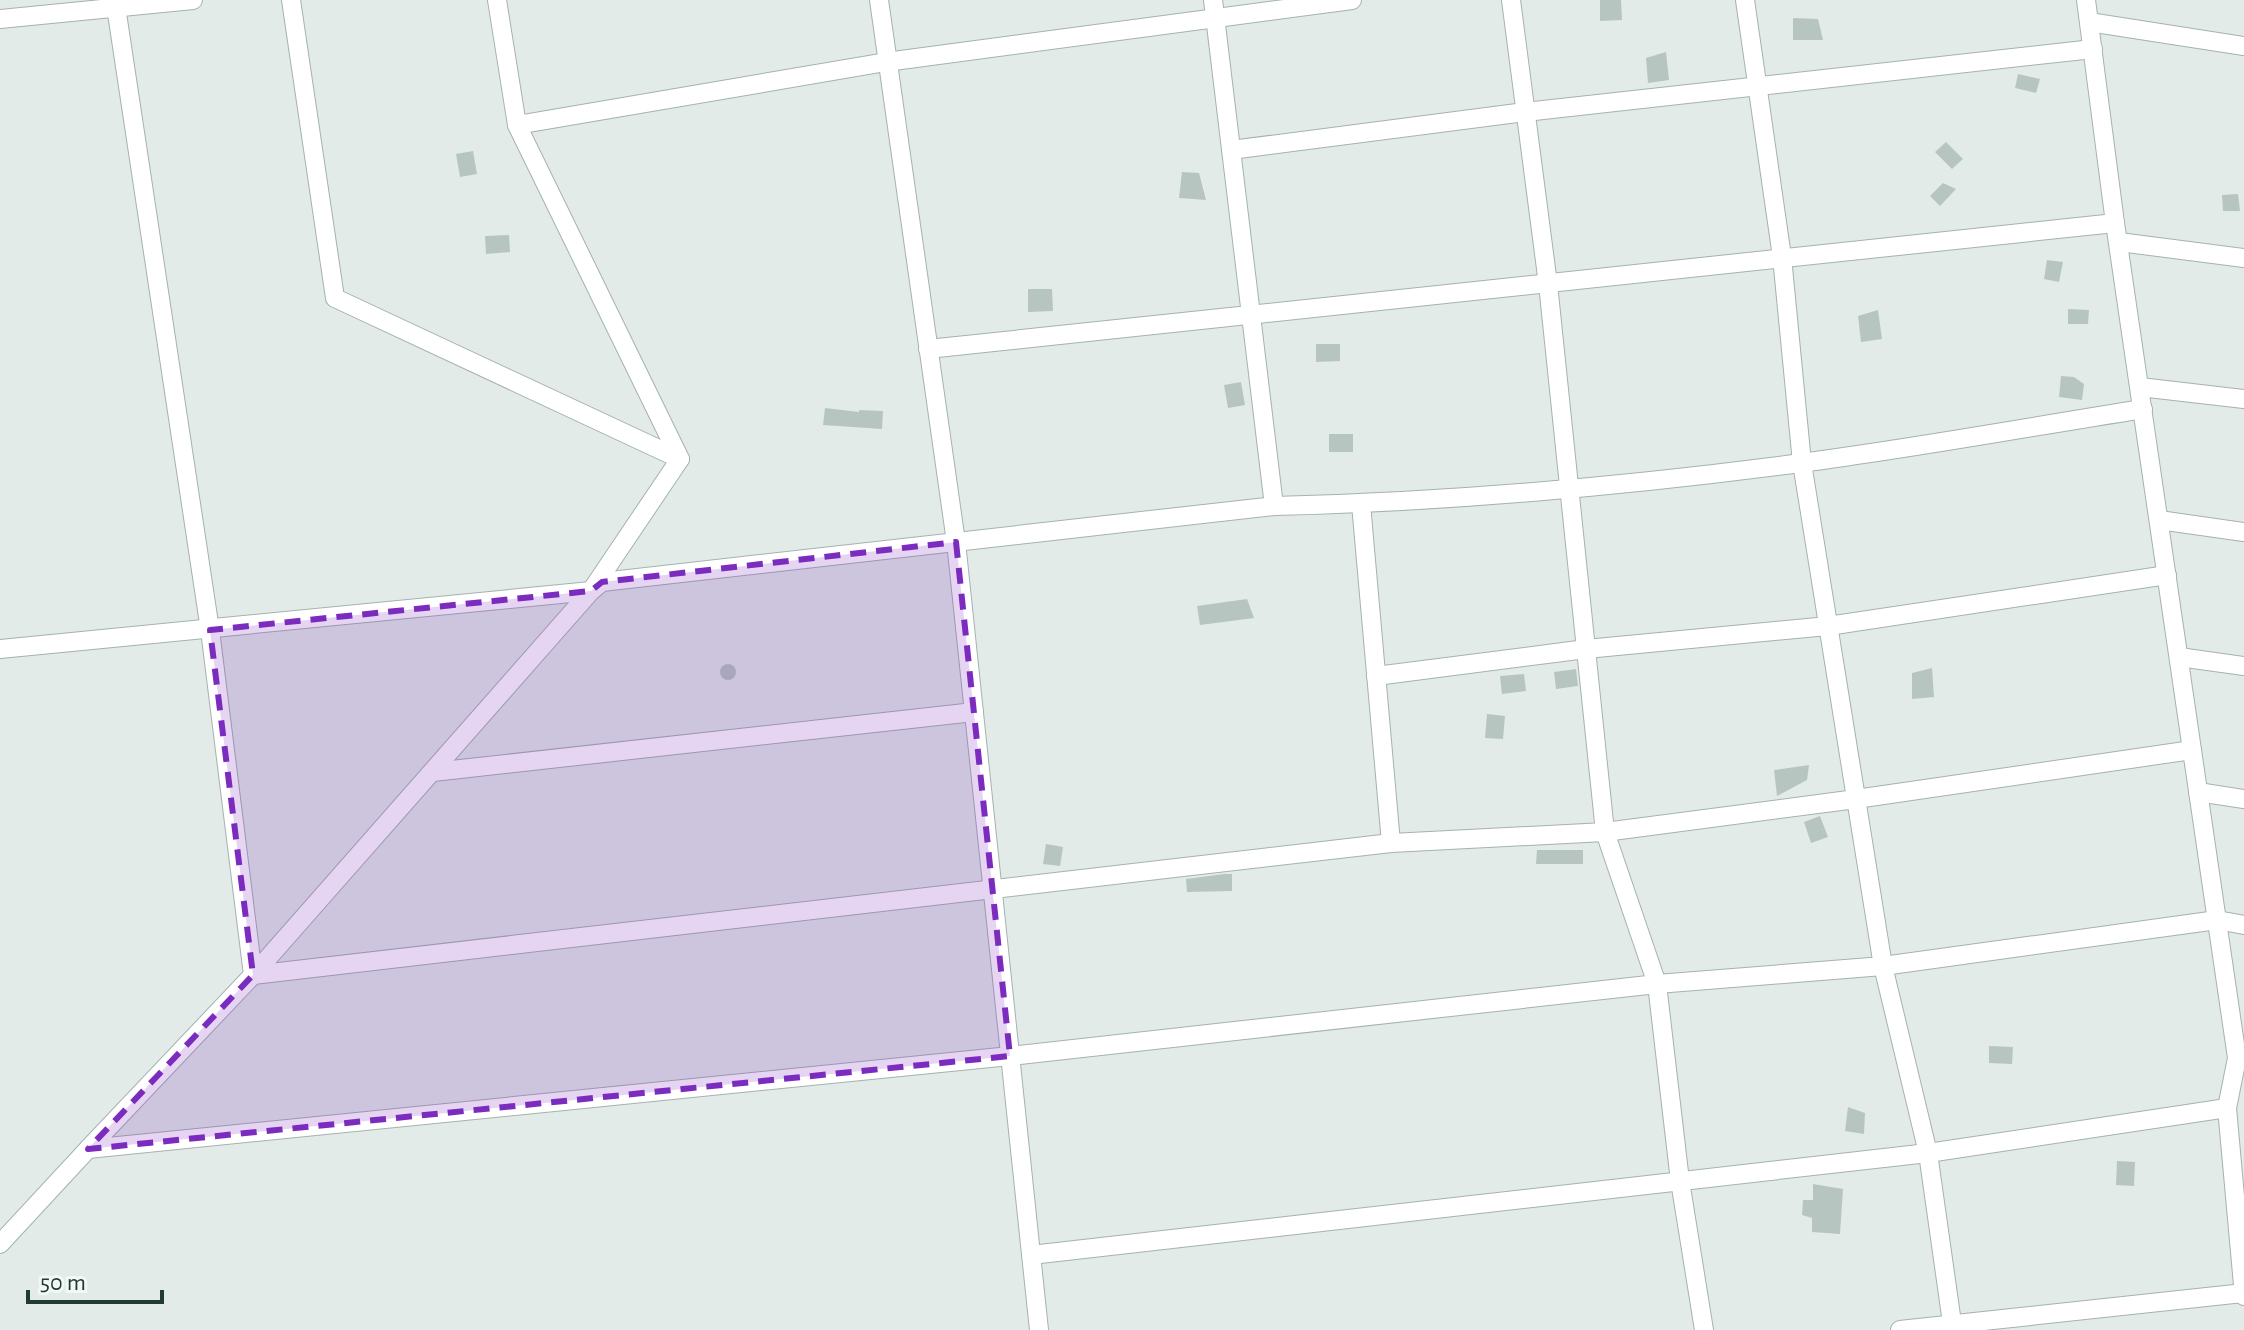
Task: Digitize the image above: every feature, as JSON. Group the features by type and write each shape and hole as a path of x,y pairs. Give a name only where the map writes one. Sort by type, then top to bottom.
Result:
{"street":[{"path":"0,19 115,5 193,0"},
{"path":"291,0 335,298 680,459"},
{"path":"497,0 517,125 680,459"},
{"path":"879,0 956,542 1039,1330"},
{"path":"517,125 1214,9 1352,0"},
{"path":"1511,0 1548,284 1605,832 1657,984 1680,1181 1704,1330"},
{"path":"1745,0 1782,257 1802,463 1883,966 1928,1153 1953,1327"},
{"path":"1900,1330 1953,1327 2244,1294 2227,1108 2240,1058 2115,223 2086,0"},
{"path":"115,5 210,630 253,975"},
{"path":"1214,9 1274,506"},
{"path":"2089,22 2244,46"},
{"path":"1231,150 1525,112 2093,49"},
{"path":"928,349 2115,223"},
{"path":"2119,242 2244,258"},
{"path":"2140,387 2244,399"},
{"path":"0,649 591,591 602,582 1274,506 1361,504 1570,490 1802,463 2143,409"},
{"path":"0,1244 253,975 591,591 680,459"},
{"path":"1361,504 1391,843"},
{"path":"2159,520 2244,532"},
{"path":"1376,676 1586,649 1828,626 2167,575"},
{"path":"2179,657 2244,666"},
{"path":"433,772 974,712"},
{"path":"253,975 1391,843 1605,832 2192,750"},
{"path":"2198,792 2244,799"},
{"path":"88,1149 1010,1056 1657,984 1883,966 2217,920 2244,925"},
{"path":"1031,1255 1928,1153 2227,1108"}],"highlighted area":[{"path":"956,542 1010,1056 88,1149 253,975 210,630 591,591 602,582"}],"building":[{"path":"1600,0 1621,0 1622,20 1600,21"},
{"path":"1793,18 1818,19 1823,40 1793,40"},
{"path":"1666,52 1669,80 1648,83 1646,58"},
{"path":"2018,74 2040,79 2036,93 2015,88"},
{"path":"1946,142 1963,159 1952,169 1935,152"},
{"path":"473,151 477,174 460,177 456,154"},
{"path":"1182,172 1199,173 1206,200 1179,198"},
{"path":"1943,183 1956,189 1940,206 1930,196"},
{"path":"2238,194 2240,211 2223,211 2222,195"},
{"path":"509,235 510,252 486,254 485,236"},
{"path":"2047,260 2063,262 2059,282 2044,279"},
{"path":"1028,289 1052,289 1053,311 1028,312"},
{"path":"2068,309 2089,310 2088,324 2068,324"},
{"path":"1878,310 1882,339 1861,342 1858,316"},
{"path":"1316,344 1340,344 1340,361 1316,362"},
{"path":"2061,376 2074,377 2084,384 2082,400 2059,397"},
{"path":"1241,382 1245,405 1228,408 1224,385"},
{"path":"825,408 883,411 882,429 823,425"},
{"path":"1329,434 1353,434 1353,452 1329,452"},
{"path":"1247,599 1254,618 1200,625 1197,606"},
{"path":"725,664 731,664 736,672 734,678 725,680 720,675 720,669"},
{"path":"1932,668 1934,697 1912,699 1912,673"},
{"path":"1576,669 1578,686 1556,689 1554,672"},
{"path":"1524,674 1526,691 1502,694 1500,676"},
{"path":"1487,714 1505,716 1503,739 1485,738"},
{"path":"1809,765 1807,780 1777,796 1774,770"},
{"path":"1820,816 1828,837 1811,843 1804,822"},
{"path":"1046,844 1063,847 1060,866 1043,864"},
{"path":"1537,850 1583,850 1583,864 1536,864"},
{"path":"1232,874 1232,891 1187,892 1186,879"},
{"path":"1989,1046 2013,1047 2012,1064 1989,1063"},
{"path":"1848,1107 1865,1113 1864,1134 1845,1131"},
{"path":"2117,1161 2135,1162 2134,1186 2116,1185"},
{"path":"1813,1184 1843,1189 1840,1234 1812,1232 1812,1218 1802,1215 1803,1200 1813,1200"}]}
